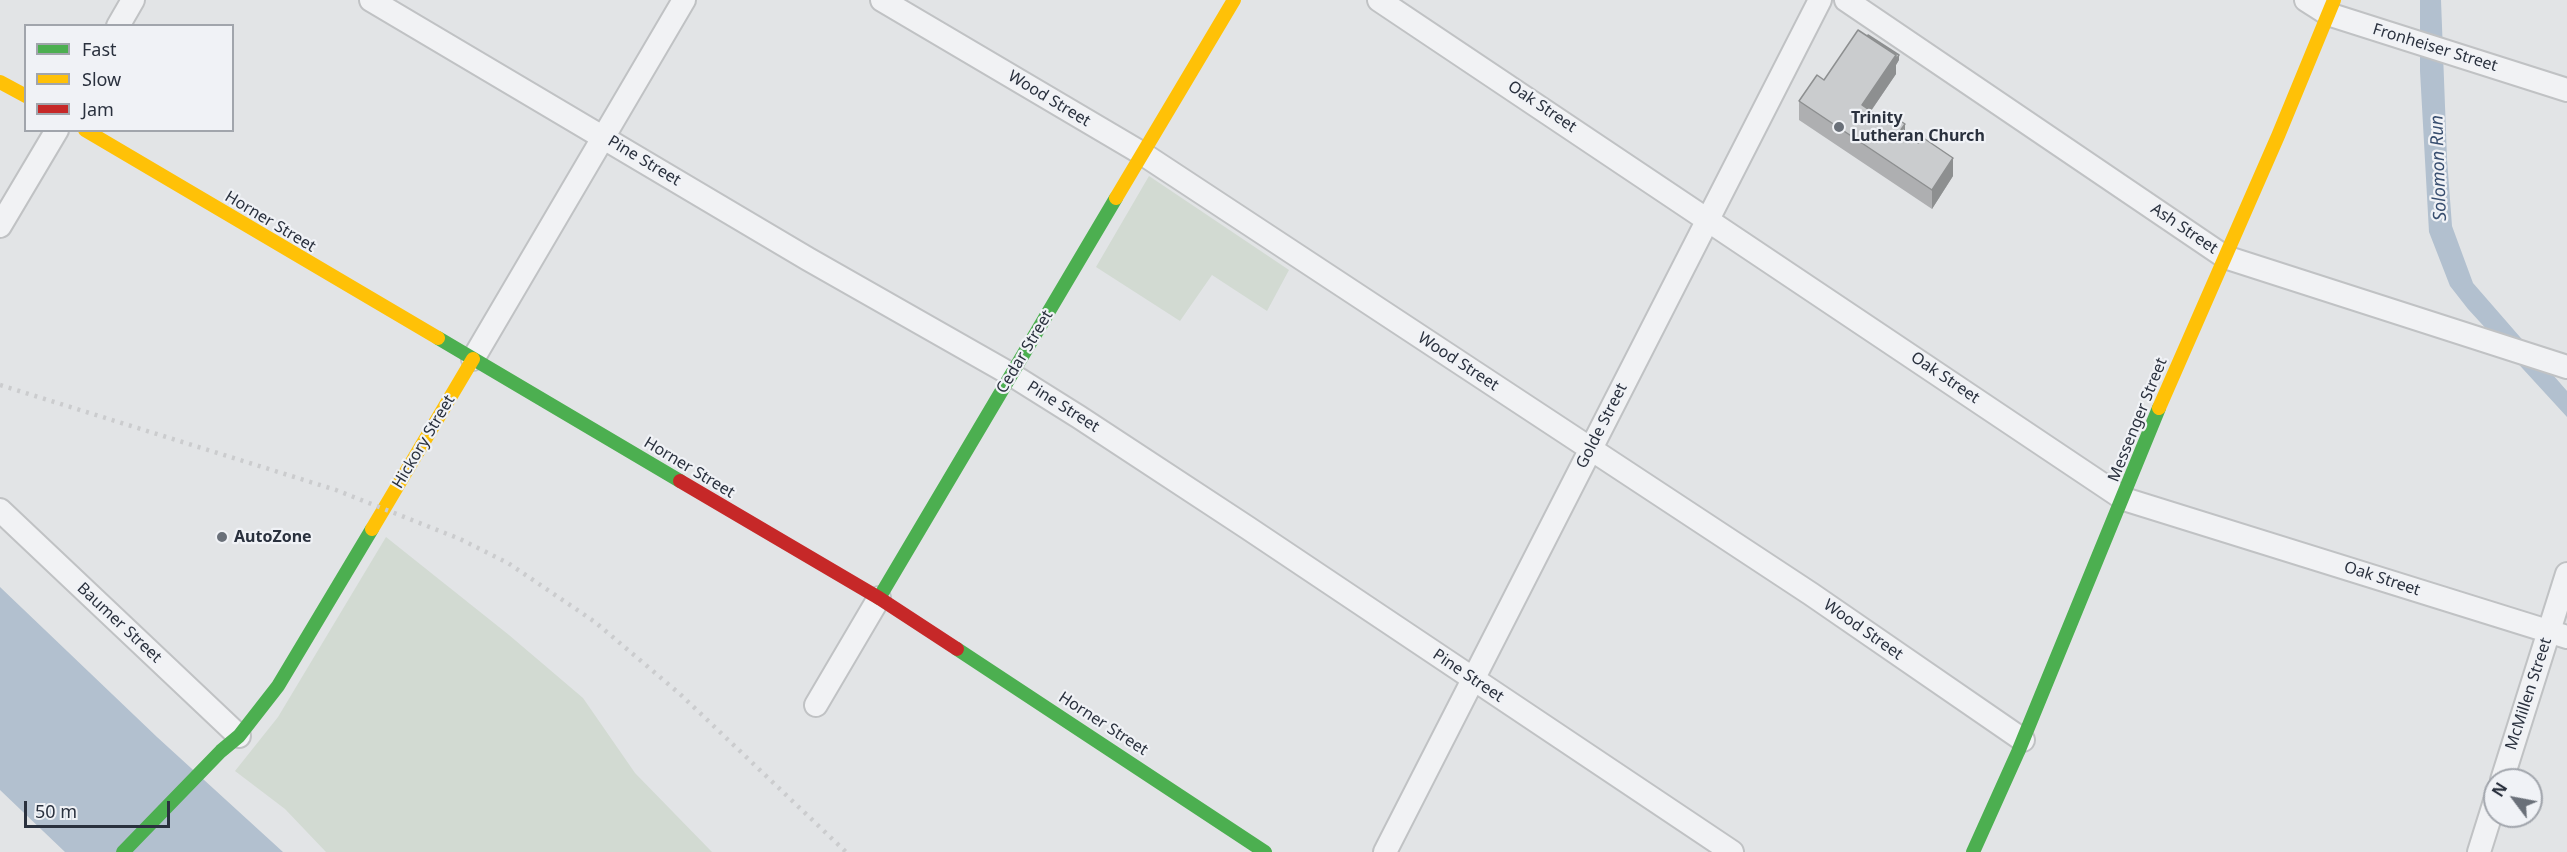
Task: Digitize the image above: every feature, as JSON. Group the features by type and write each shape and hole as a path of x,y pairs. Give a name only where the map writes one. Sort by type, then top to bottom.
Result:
{"main road":[{"name":"Cedar Street","path":"879,598 1234,0"},
{"name":"Messenger Street","path":"1973,852 2023,740 2124,499 2172,377 2331,7"},
{"path":"0,82 24,95"},
{"name":"Horner Street","path":"88,132 879,598 1265,852"},
{"name":"Hickory Street","path":"123,852 221,751 239,736 278,686 473,359"}],"street":[{"path":"119,24 133,0"},
{"name":"Pine Street","path":"371,0 604,136 808,259 1012,375 1248,528 1732,852"},
{"name":"Hickory Street","path":"473,359 684,0"},
{"name":"Wood Street","path":"882,0 1143,154 1811,594 2023,740"},
{"name":"Oak Street","path":"1379,0 2124,499 2558,634"},
{"name":"Golde Street","path":"1385,852 1820,0"},
{"name":"Ash Street","path":"1845,0 2225,257 2567,367"},
{"name":"Fronheiser Street","path":"2306,0 2331,7 2416,43 2567,90"},
{"path":"0,226 56,132"},
{"name":"Baumer Street","path":"0,510 239,736"},
{"name":"McMillen Street","path":"2507,768 2558,634 2567,574"},
{"name":"Cedar Street","path":"816,705 879,598"},
{"path":"2479,852 2487,828"}],"shaded area":[{"path":"1149,176 1289,270 1267,311 1212,275 1180,321 1096,267"},
{"path":"386,537 509,635 583,698 635,773 712,852 326,852 285,809 235,771 278,717"}],"water":[{"name":"Solomon Run","path":"2420,0 2441,0 2452,226 2473,283 2567,391 2567,417 2468,309 2450,286 2429,232 2420,71"},
{"path":"0,587 157,737 283,852 65,852 0,790"}],"building":[{"name":"Trinity Lutheran Church","path":"1858,30 1896,55 1862,105 1882,119 1887,112 1905,124 1900,131 1918,143 1922,137 1953,158 1932,190 1799,101 1817,75 1824,80"},
{"path":"1868,35 1899,55 1896,60 1896,55"}],"railway":[{"path":"0,385 336,490 460,539 508,563 595,622 680,694 846,852"}],"traffic: fast":[{"path":"879,598 1116,198"},
{"path":"438,338 680,481"},
{"path":"1973,852 2018,752 2159,408"},
{"path":"123,852 221,751 239,736 278,686 372,529"},
{"path":"957,649 1265,852"}],"traffic: slow":[{"path":"1116,198 1234,0"},
{"path":"2159,408 2278,136 2334,0"},
{"path":"0,82 24,95"},
{"path":"88,132 438,338"},
{"path":"372,529 473,359"}],"traffic: jam":[{"path":"680,481 879,598 957,649"}],"place":[{"name":"Trinity Lutheran Church","path":"1839,127"},
{"name":"AutoZone","path":"222,537"}]}
